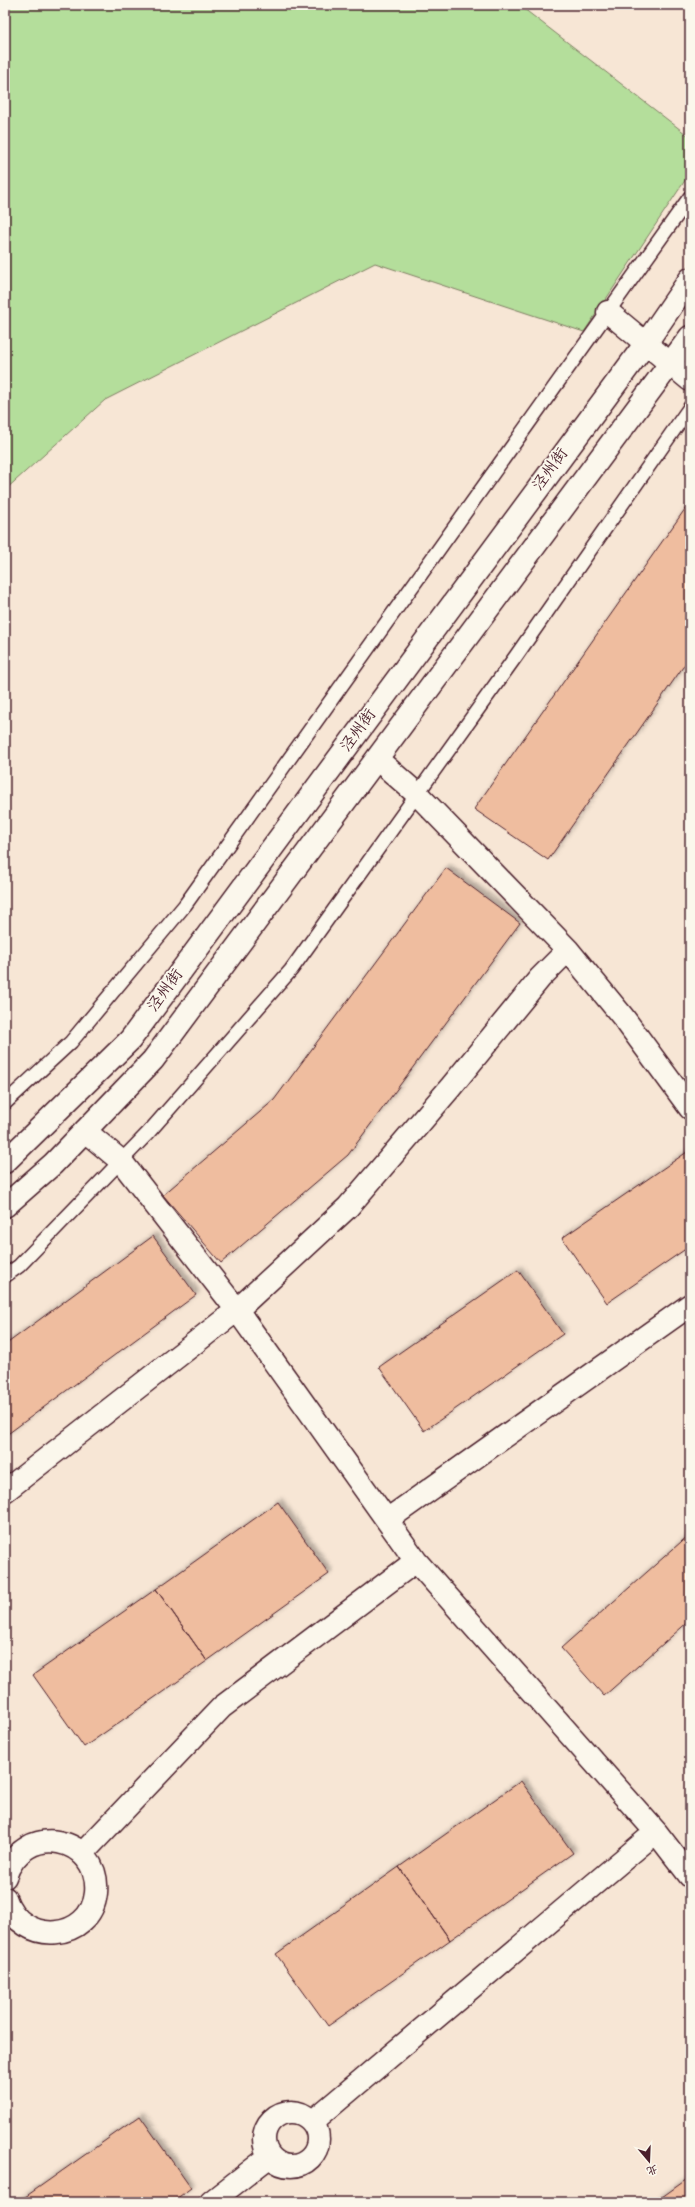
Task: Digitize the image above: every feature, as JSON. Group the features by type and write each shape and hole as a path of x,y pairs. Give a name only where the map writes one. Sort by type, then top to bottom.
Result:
{"street":[{"name":"泾州街","path":"5,1162 130,1040 646,343 690,279"},
{"path":"608,312 690,380"},
{"name":"泾州街","path":"5,1206 53,1164 153,1060 690,337"},
{"path":"377,759 417,794 568,950 623,1017 690,1108"},
{"path":"5,1491 237,1310 348,1207 450,1088 540,978 568,950"},
{"path":"85,1131 121,1161 237,1310 416,1561 656,1832 690,1876"},
{"path":"387,1520 690,1305"},
{"path":"82,1854 222,1707 416,1561"},
{"path":"312,2122 656,1832"},
{"path":"5,1877 8,1867 17,1855 28,1846 56,1841 71,1846 82,1854 91,1865 95,1879 96,1894 91,1908 83,1919 71,1928 57,1932 43,1933 11,1924 9,1909 5,1898"},
{"path":"294,2112 304,2115 312,2122 317,2131 318,2141 315,2151 308,2159 299,2164 288,2165 278,2162 270,2156 265,2146 264,2136 268,2126 274,2118 283,2113 294,2112"},
{"path":"211,2202 270,2156"}],"lane":[{"path":"5,1103 71,1042 185,905 690,197"},
{"path":"5,1276 19,1266 148,1133 291,970 690,407"}],"green space":[{"path":"5,5 519,5 690,137 690,173 584,332 375,263 105,400 5,490"}],"building":[{"path":"690,502 690,657 548,860 474,809"},
{"path":"446,868 520,923 348,1155 221,1263 163,1195 274,1100"},
{"path":"687,1152 690,1156 690,1246 607,1303 562,1238"},
{"path":"153,1236 196,1295 5,1436 5,1345"},
{"path":"518,1270 563,1334 424,1431 379,1367"},
{"path":"278,1502 329,1574 207,1661 156,1589"},
{"path":"690,1534 690,1620 604,1696 561,1648"},
{"path":"156,1589 207,1661 84,1747 33,1675"},
{"path":"521,1781 573,1853 450,1940 399,1867"},
{"path":"399,1867 450,1940 328,2026 276,1954"},
{"path":"140,2116 191,2188 172,2202 18,2202"},
{"path":"690,2177 690,2202 655,2202"}]}
